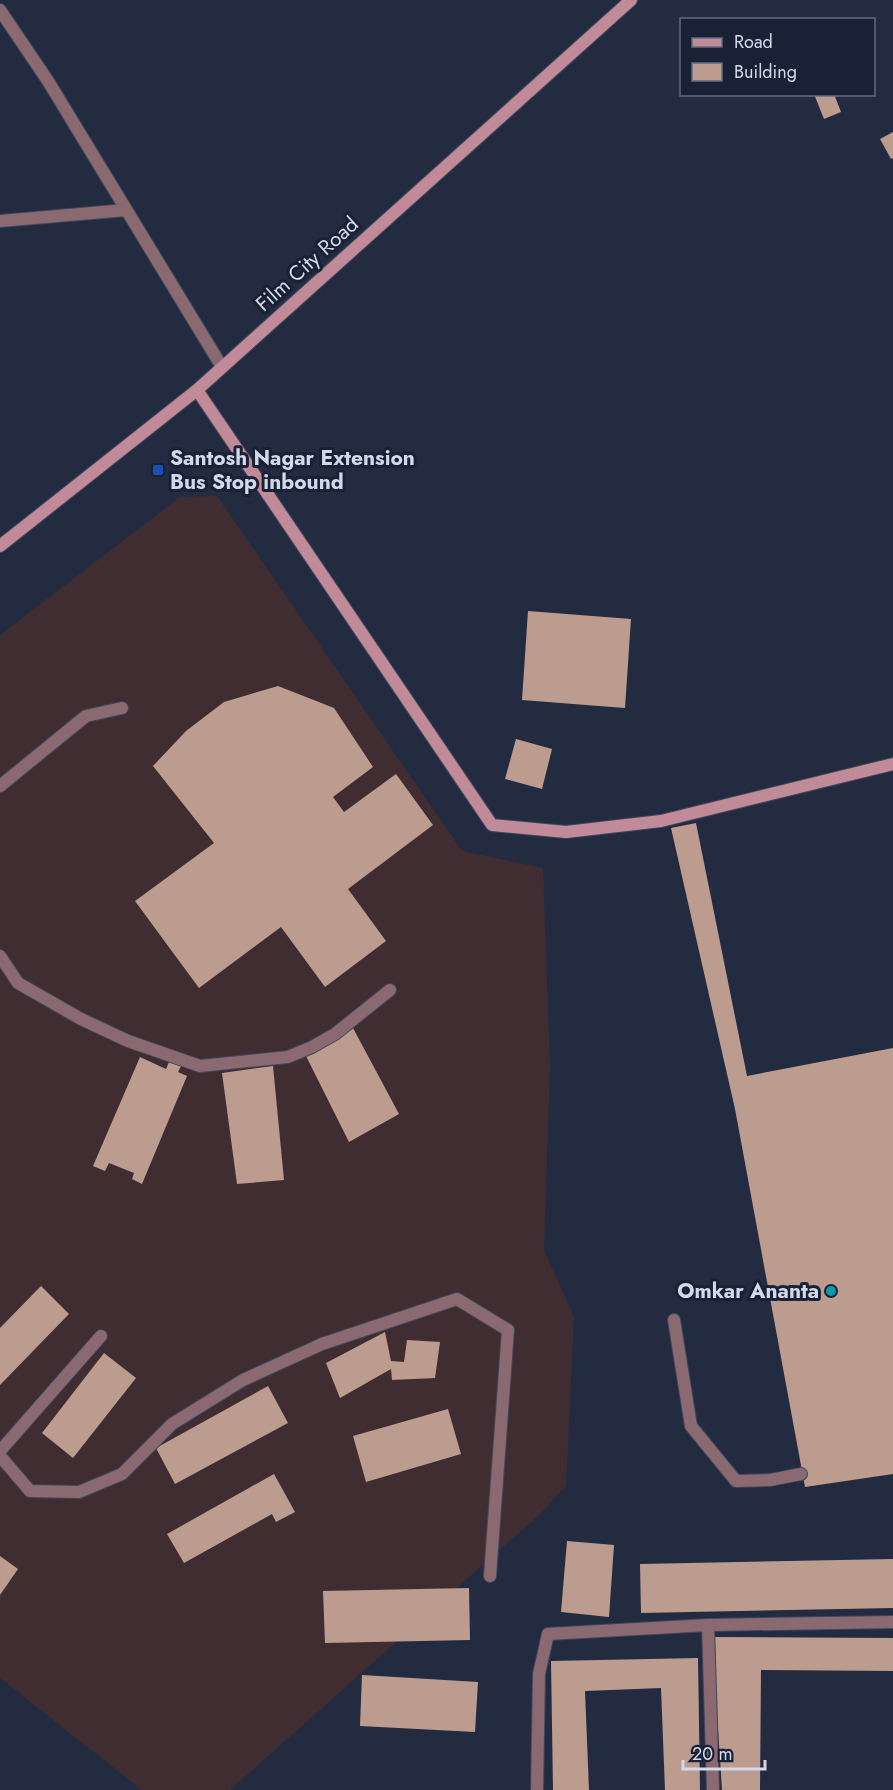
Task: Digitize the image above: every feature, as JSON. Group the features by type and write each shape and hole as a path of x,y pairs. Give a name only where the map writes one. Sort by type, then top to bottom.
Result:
{"street":[{"name":"Film City Road","path":"0,546 197,390 631,0"},
{"path":"0,10 48,81 222,367"},
{"path":"0,221 126,210"},
{"path":"197,390 492,825 566,832 661,821 893,764"},
{"path":"0,786 86,716 122,708"},
{"path":"0,956 18,983 81,1019 128,1041 200,1066 288,1056 312,1047 335,1034 390,990"},
{"path":"0,1456 30,1491 79,1492 122,1474 172,1424 243,1380 322,1344 457,1299 508,1330 490,1576"},
{"path":"674,1320 691,1426 736,1481 770,1480 801,1474"},
{"path":"0,1451 101,1336"},
{"path":"537,1790 539,1674 548,1634 708,1625 893,1622"},
{"path":"708,1625 712,1790"}],"shaded area":[{"path":"217,496 462,851 543,868 550,1066 544,1250 574,1317 566,1486 539,1515 230,1790 142,1790 0,1678 0,635 180,497"}],"building":[{"path":"815,96 835,96 841,112 824,119"},
{"path":"893,132 893,158 891,159 880,139"},
{"path":"528,611 631,619 625,708 522,700"},
{"path":"278,686 334,708 373,767 333,797 344,812 396,774 433,825 348,889 386,941 325,987 281,927 199,988 135,901 214,843 153,766 186,731 224,702"},
{"path":"516,739 552,749 542,789 505,779"},
{"name":"Omkar Ananta","path":"696,823 747,1076 893,1048 893,1474 805,1487 735,1109 671,828"},
{"path":"353,1028 399,1114 349,1142 305,1054"},
{"path":"140,1057 166,1069 169,1062 181,1066 178,1072 187,1076 142,1184 132,1179 134,1173 109,1163 105,1171 93,1166"},
{"path":"273,1066 284,1180 237,1184 222,1073"},
{"path":"41,1286 69,1314 0,1385 0,1328"},
{"path":"385,1332 391,1361 404,1362 407,1340 440,1342 435,1378 392,1380 391,1369 340,1398 326,1363"},
{"path":"104,1353 136,1378 73,1458 42,1433"},
{"path":"268,1386 288,1423 175,1484 156,1448"},
{"path":"448,1409 461,1454 366,1482 353,1436"},
{"path":"274,1474 295,1512 276,1522 272,1514 184,1563 167,1534"},
{"path":"567,1541 614,1545 609,1617 561,1612"},
{"path":"0,1556 18,1569 0,1595"},
{"path":"893,1559 893,1608 641,1613 640,1564"},
{"path":"469,1588 470,1640 325,1643 323,1591"},
{"path":"712,1637 893,1638 893,1671 761,1670 760,1790 722,1790"},
{"path":"698,1658 700,1790 665,1790 661,1688 585,1691 589,1790 553,1790 551,1661"},
{"path":"362,1675 478,1682 475,1732 360,1726"}],"place":[{"name":"Santosh Nagar Extension Bus Stop inbound","path":"158,470"},
{"name":"Omkar Ananta","path":"831,1291"}]}
